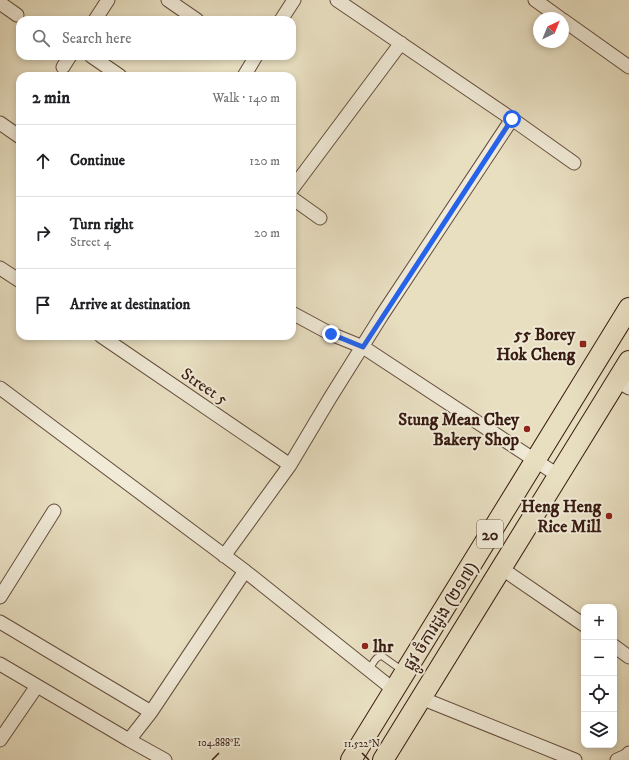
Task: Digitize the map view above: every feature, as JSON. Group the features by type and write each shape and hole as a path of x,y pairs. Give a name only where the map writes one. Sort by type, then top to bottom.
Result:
{"main road":[{"name":"ផ្លូវ ចំការដូង (២១៧)","path":"350,760 629,308"},
{"name":"ផ្លូវ ចំការដូង (២១៧)","path":"383,760 558,476 623,385 629,361"}],"street":[{"path":"98,16 108,0"},
{"path":"168,0 191,16"},
{"path":"284,16 294,0"},
{"path":"337,0 574,163"},
{"path":"535,0 552,12"},
{"path":"0,3 17,15"},
{"path":"569,24 629,67"},
{"path":"296,184 400,43"},
{"path":"63,67 67,60"},
{"path":"97,60 114,72"},
{"path":"246,72 252,60"},
{"path":"224,556 290,465 330,398 512,119"},
{"path":"0,123 16,134"},
{"path":"296,201 320,218"},
{"path":"0,268 16,278"},
{"path":"296,315 331,334 363,347 558,476"},
{"name":"Street 5","path":"106,340 290,465"},
{"path":"0,388 245,571 394,690"},
{"path":"0,597 54,511"},
{"path":"501,568 581,623"},
{"path":"129,740 151,712 245,571"},
{"path":"0,622 151,712"},
{"path":"617,648 629,657"},
{"path":"0,664 165,760"},
{"path":"0,740 37,686"},
{"path":"421,698 575,760"}],"lane":[{"path":"369,671 377,658 382,656 405,673"}],"place":[{"name":"55 Borey Hok Cheng","path":"583,344"},
{"name":"Stung Mean Chey Bakery Shop","path":"527,429"},
{"name":"Heng Heng Rice Mill","path":"609,516"},
{"name":"lhr","path":"365,646"}],"route":[{"path":"331,334 363,347 512,119"}]}
